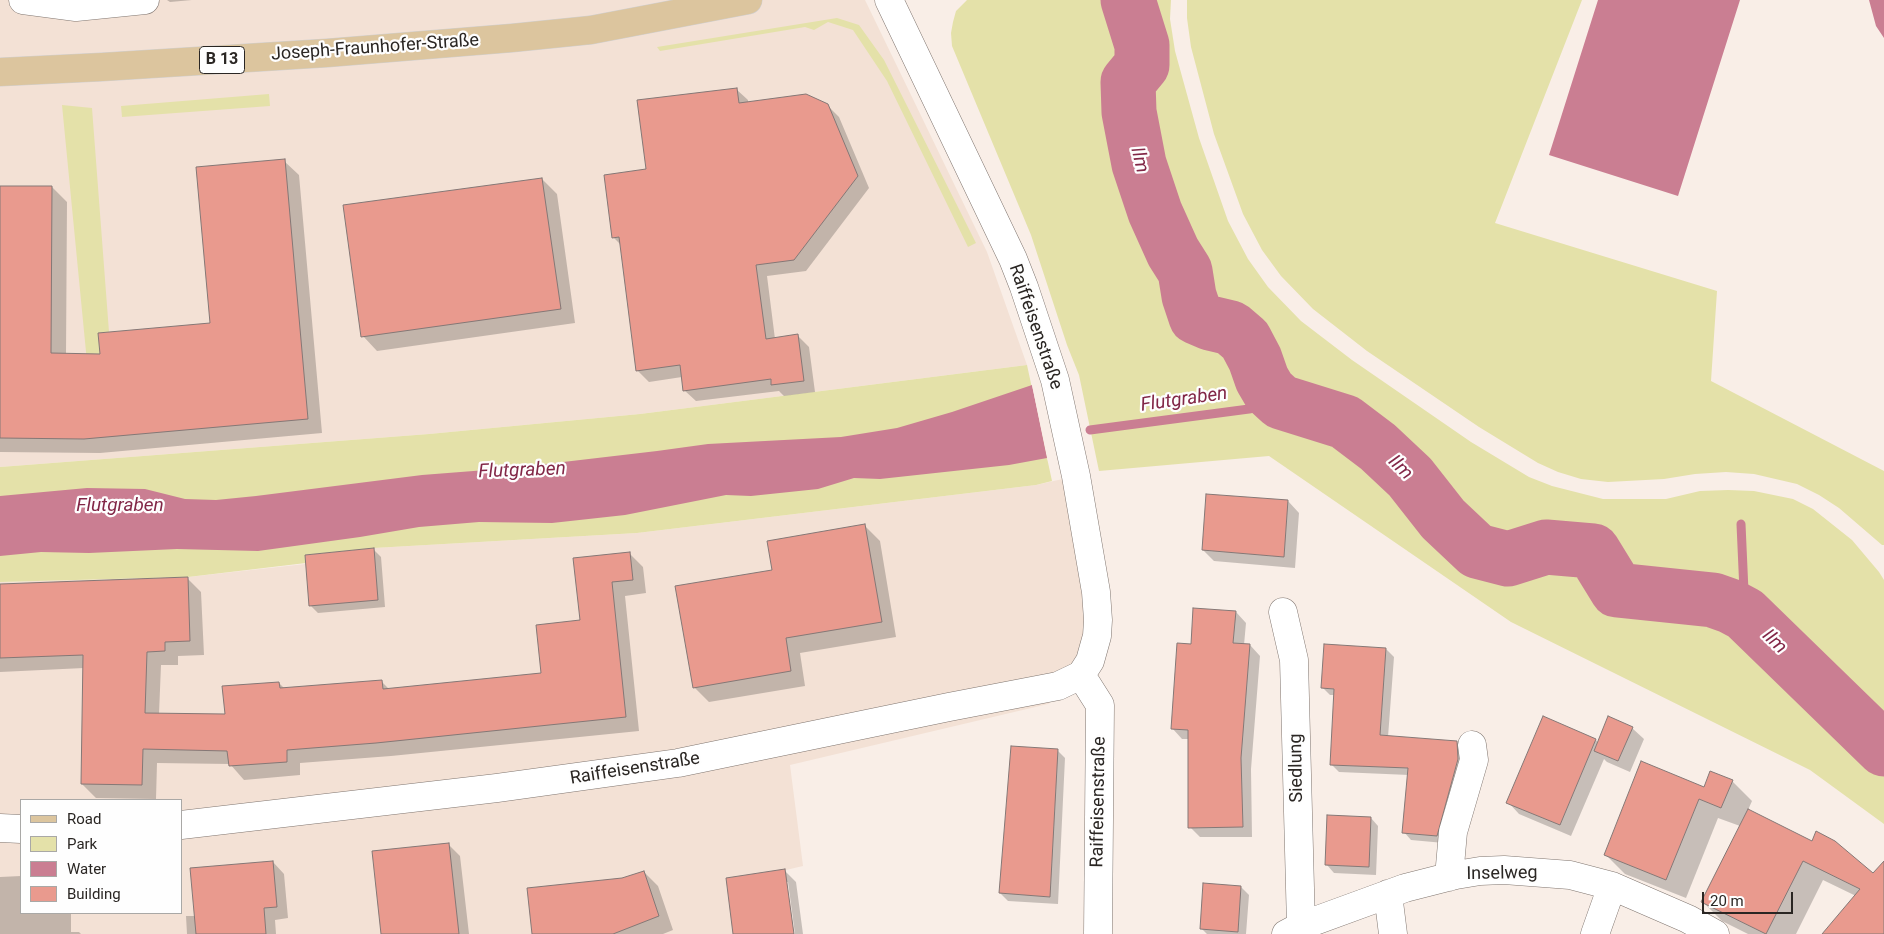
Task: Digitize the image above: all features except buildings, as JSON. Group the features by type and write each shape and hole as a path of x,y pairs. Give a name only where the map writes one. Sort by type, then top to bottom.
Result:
{"main road":[{"name":"Joseph-Fraunhofer-Straße","path":"0,72 318,54 512,38 590,30 748,0"}],"street":[{"path":"23,0 76,8 145,0"},
{"name":"Raiffeisenstraße","path":"182,825 497,788 678,763 1058,686 1081,675 1090,661 1095,648 1098,620 1096,592 1076,476 1055,380 1013,259 889,0"},
{"name":"Siedlung","path":"1283,612 1294,660 1293,930"},
{"name":"Raiffeisenstraße","path":"1081,675 1100,705 1098,934"},
{"path":"1449,877 1453,832 1474,760 1472,744"},
{"path":"0,828 20,829"},
{"name":"Inselweg","path":"1293,930 1388,894 1449,877 1480,871 1532,871 1570,875 1612,886 1688,919 1715,934"},
{"path":"1595,934 1612,886"},
{"path":"1388,894 1393,934"}],"shaded area":[{"path":"0,0 865,0 987,252 1027,365 640,414 429,434 0,467"},
{"path":"1076,476 1096,592 1081,675 1048,704 790,765 803,866 786,870 794,934 0,934 0,582 188,577 305,564 305,555 374,548 637,533 1036,485"}],"green space":[{"path":"967,0 1171,0 1170,19 1175,51 1199,138 1228,221 1248,259 1268,287 1301,321 1352,360 1471,442 1529,477 1552,486 1603,499 1666,499 1700,491 1728,490 1754,491 1793,499 1813,509 1852,540 1884,580 1884,824 1810,770 1511,622 1269,456 1099,471 1079,375 1067,345 1031,235 952,46 951,33 956,11"},
{"path":"1187,0 1582,0 1495,223 1717,291 1711,381 1884,471 1884,545 1839,508 1819,495 1797,484 1754,474 1726,472 1664,479 1608,482 1581,479 1558,472 1538,463 1479,427 1367,351 1313,309 1281,276 1262,250 1243,214 1214,134 1191,47 1187,18"},
{"path":"837,18 859,25 884,60 976,243 968,247 887,81 853,30 828,22 814,30 805,27 660,51 657,47"},
{"path":"269,94 270,106 122,117 121,106"},
{"path":"62,105 92,108 109,332 98,333 107,437 87,362"},
{"path":"1027,365 1052,481 1036,485 637,533 374,548 305,555 306,563 188,577 0,582 0,467 429,434 640,414"}],"water":[{"path":"1598,0 1740,0 1678,196 1549,155"},
{"path":"1869,0 1884,0 1884,38 1876,26"},
{"path":"1032,385 1047,458 1009,465 880,479 854,478 818,489 751,496 726,495 625,515 552,523 479,522 419,527 258,551 177,549 89,553 41,552 0,556 0,496 87,488 145,489 185,499 216,500 422,475 512,468 708,444 841,437 897,428"}],"pier":[{"path":"1034,384 1050,458 1048,461 1032,385"}],"waterway":[{"name":"Ilm","path":"1128,0 1142,45 1142,65 1128,82 1129,112 1139,164 1155,212 1173,252 1185,271 1189,296 1196,317 1210,323 1231,328 1245,340 1269,391 1281,402 1345,422 1378,447 1410,477 1443,519 1477,551 1508,559 1546,547 1593,551 1617,590 1713,600 1745,614 1884,749"},
{"name":"Flutgraben","path":"1090,430 1249,409 1281,402"},
{"path":"1741,524 1745,614"}]}
